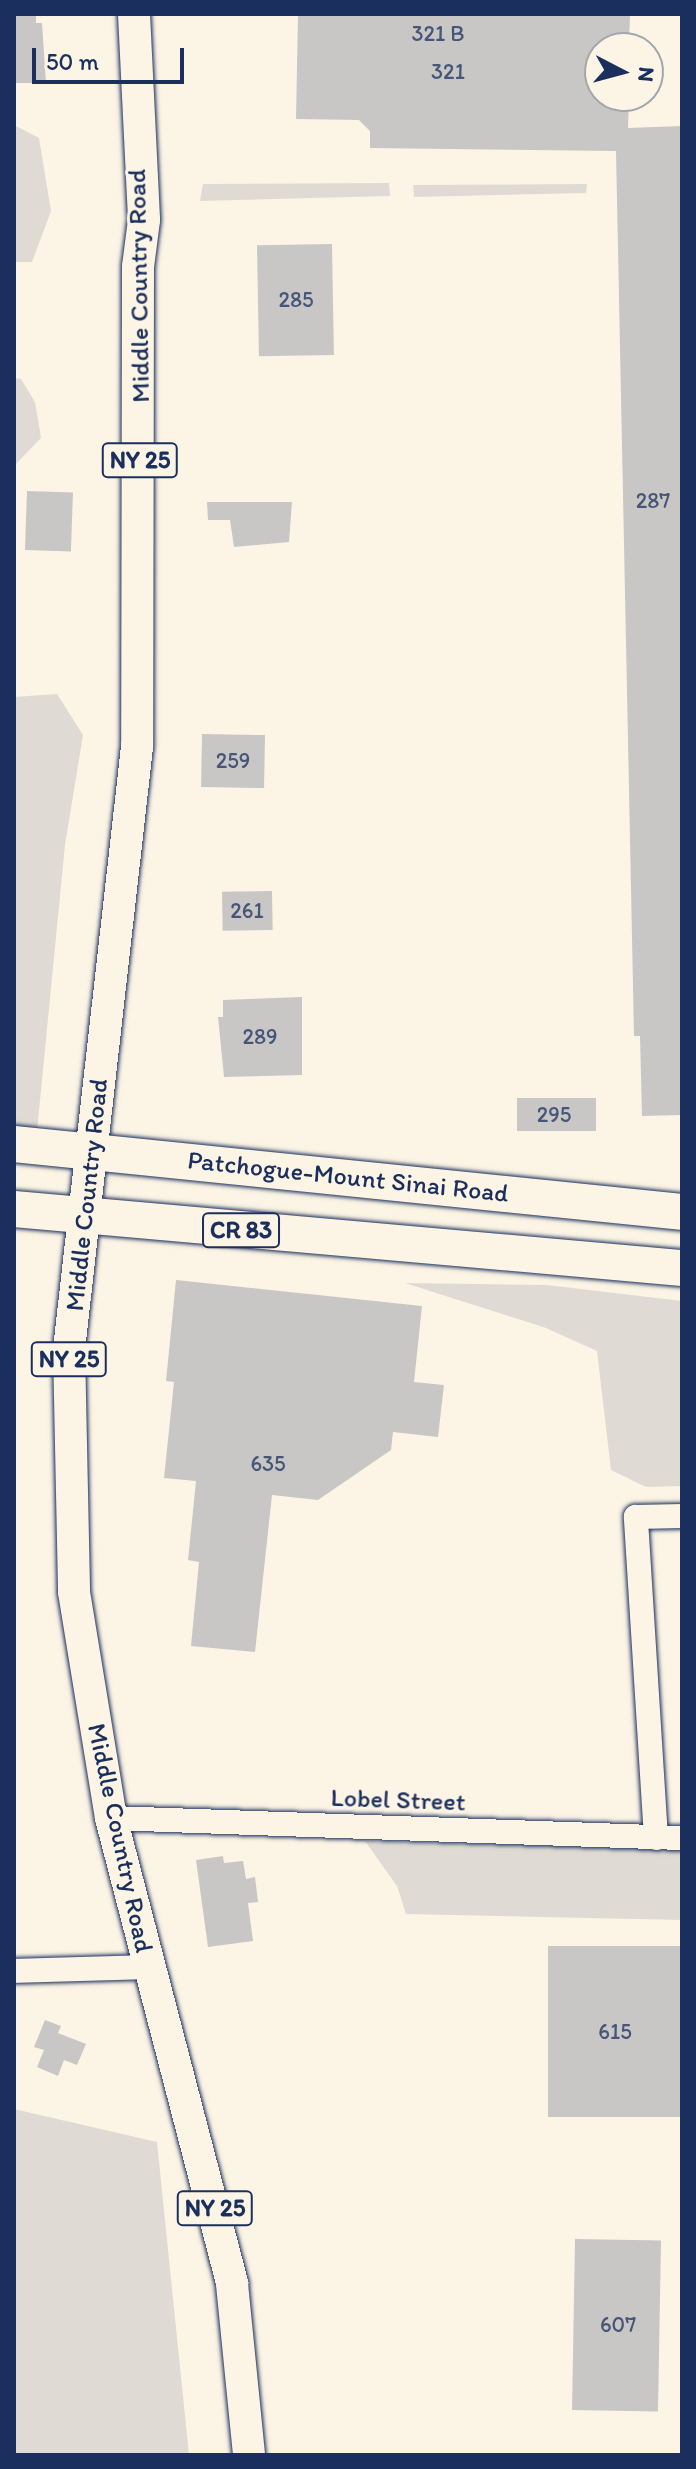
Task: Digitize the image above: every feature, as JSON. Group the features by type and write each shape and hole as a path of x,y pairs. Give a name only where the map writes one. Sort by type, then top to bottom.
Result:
{"highway":[{"name":"Patchogue-Mount Sinai Road","path":"14,1144 682,1212"},
{"name":"CR 83","path":"14,1209 682,1268"}],"main road":[{"name":"Middle Country Road","path":"134,14 144,220 138,267 137,747 69,1349 74,1592 111,1818 147,1967 179,2067 232,2284 249,2455"}],"street":[{"path":"656,1838 636,1517 682,1516"},
{"name":"Lobel Street","path":"111,1818 682,1838"},
{"path":"14,1971 147,1967"}],"shaded area":[{"path":"14,125 39,138 51,211 32,262 14,262"},
{"path":"389,183 390,196 200,201 203,184"},
{"path":"587,184 586,193 414,197 413,185"},
{"path":"14,378 21,379 35,402 41,438 14,466"},
{"path":"57,694 83,735 65,845 37,1131 14,1129 14,697"},
{"path":"405,1283 547,1285 682,1301 682,1486 646,1487 611,1470 597,1351 546,1328"},
{"path":"365,1841 682,1849 682,1920 406,1914 397,1886"},
{"path":"14,2109 157,2142 189,2455 14,2455"}],"building":[{"path":"298,14 630,14 629,32 584,32 584,112 628,112 628,128 682,126 682,1115 642,1116 640,1036 634,1036 616,151 370,148 370,131 359,120 296,119"},
{"path":"14,15 36,15 36,23 42,23 46,83 15,83"},
{"path":"332,244 334,355 259,356 257,245"},
{"path":"27,491 73,493 71,552 25,550"},
{"path":"207,502 292,502 289,542 234,547 230,520 208,520"},
{"path":"202,734 265,735 264,788 201,787"},
{"path":"272,891 273,930 223,931 222,892"},
{"path":"302,997 302,1075 224,1077 218,1017 223,1017 223,1000"},
{"path":"517,1098 596,1098 596,1131 517,1131"},
{"path":"176,1280 422,1306 414,1382 444,1385 438,1437 393,1432 391,1450 318,1500 272,1495 255,1652 191,1646 199,1562 188,1560 196,1481 164,1478 174,1382 166,1381"},
{"path":"223,1856 224,1863 243,1861 246,1879 255,1877 258,1902 248,1903 253,1941 208,1947 196,1860"},
{"path":"548,1946 682,1946 682,2117 548,2117"},
{"path":"45,2020 61,2026 58,2033 86,2044 77,2065 64,2060 58,2076 37,2067 44,2050 34,2047"},
{"path":"575,2239 661,2241 658,2411 572,2410"}]}
